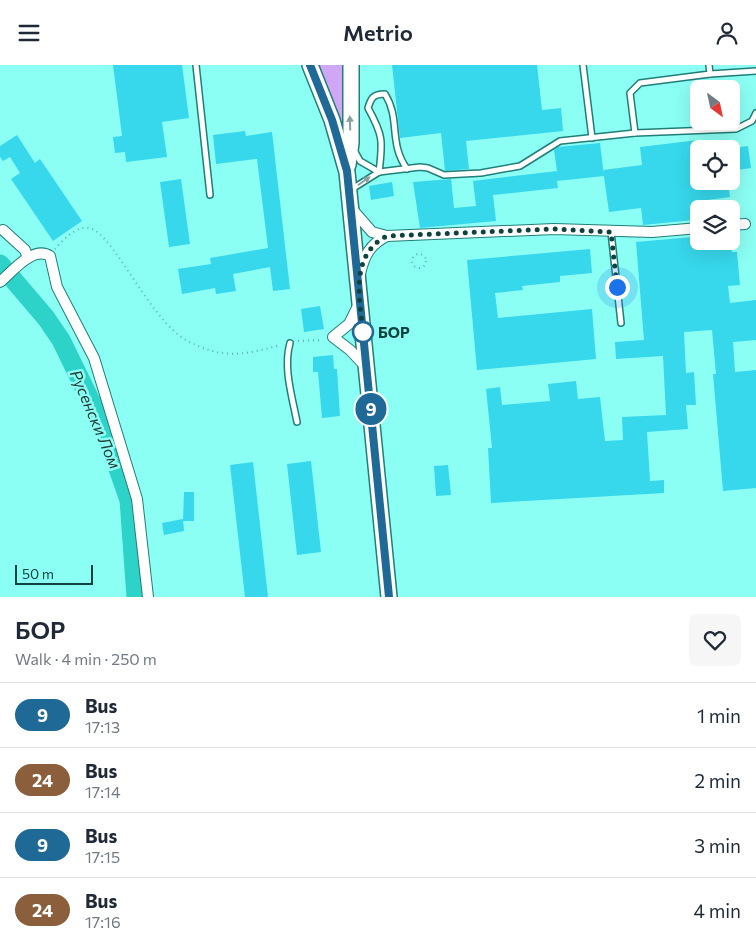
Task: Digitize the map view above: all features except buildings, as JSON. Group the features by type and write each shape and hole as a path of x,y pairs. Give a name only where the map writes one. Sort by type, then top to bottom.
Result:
{"main road":[{"path":"310,65 332,120 347,171 389,597"},
{"path":"347,171 351,143 351,65"}],"street":[{"path":"351,208 372,232 387,236 554,229 611,232 690,228"},
{"path":"740,224 745,224"},
{"path":"3,230 24,251 28,258"},
{"path":"358,282 363,262 370,247 387,236"},
{"path":"0,281 28,258 41,253 50,256 56,287 94,358 137,499 148,597"},
{"path":"360,301 349,324 333,337 350,350 367,368"}],"lane":[{"path":"196,65 210,195"},
{"path":"583,65 592,138"},
{"path":"709,65 710,74"},
{"path":"635,133 630,93 640,83 710,74 756,71"},
{"path":"379,172 382,138 377,123 368,108 371,98 377,94 385,94 389,101 393,113 398,157 407,169"},
{"path":"349,191 368,177 379,172 428,168 444,175 481,173 520,165 560,141 635,133 736,129 752,121 756,113"},
{"path":"351,143 360,161 379,172"},
{"path":"611,232 621,323"},
{"path":"290,343 287,354 287,369 297,422"}],"path":[{"path":"50,256 74,232 85,228 91,229 113,250 168,328 185,340 212,351 235,356 290,343 333,337"},
{"path":"419,254 424,256 426,262 424,267 420,268 414,265 414,256 419,254"}],"shaded area":[{"path":"318,65 343,65 344,125 341,126"}],"waterway":[{"name":"Русенски Лом","path":"0,264 46,318 61,340 103,426 129,500 136,597"}],"bus line":[{"name":"9","path":"310,65 332,120 347,171 389,597"}],"place":[{"name":"БОР","path":"363,332"}],"route":[{"path":"363,332 363,334 358,282 363,262 370,247 387,236 459,231 554,229 611,232 617,287"}]}
